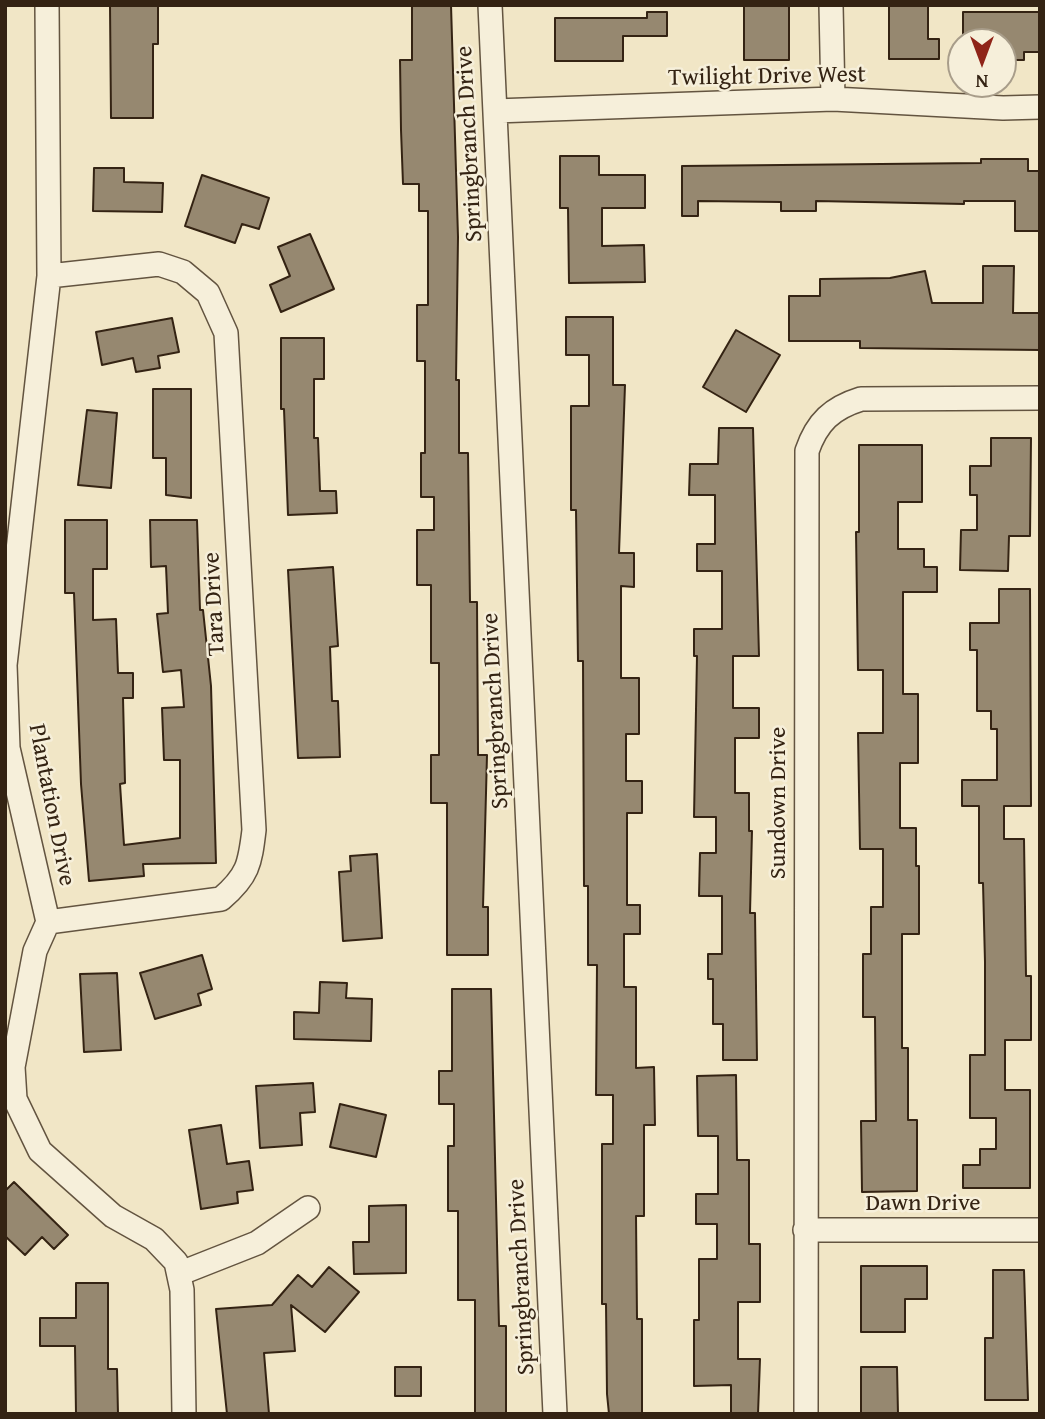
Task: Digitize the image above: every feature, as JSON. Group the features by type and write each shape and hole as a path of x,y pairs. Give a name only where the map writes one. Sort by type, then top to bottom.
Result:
{"street":[{"name":"Plantation Drive","path":"47,5 49,276 5,665 8,748 48,922 34,951 9,1069 15,1099 40,1151 113,1216 154,1239 176,1262 181,1273"},
{"name":"Springbranch Drive","path":"490,5 555,1414"},
{"path":"831,5 834,99"},
{"name":"Twilight Drive West","path":"495,111 834,99 1003,108 1040,107"},
{"name":"Tara Drive","path":"48,922 221,899 236,886 250,865 254,830 226,333 208,293 183,272 159,264 49,276"},
{"name":"Sundown Drive","path":"806,1414 807,451 814,432 825,416 842,405 861,399 1040,398"},
{"path":"184,1414 181,1273 257,1243 308,1208"},
{"name":"Dawn Drive","path":"805,1230 1040,1230"}],"building":[{"path":"110,5 158,5 158,44 153,44 153,118 111,118"},
{"path":"412,5 451,5 458,237 456,380 459,380 459,453 468,453 470,602 477,602 478,755 487,755 483,907 488,907 488,955 447,955 447,803 431,803 431,755 439,755 439,663 431,663 431,585 417,585 417,530 434,530 434,497 421,497 421,453 425,453 425,361 417,361 417,305 428,305 428,211 419,211 419,184 403,184 401,130 400,60 412,60"},
{"path":"744,5 789,5 789,60 744,60"},
{"path":"889,5 928,5 928,39 939,39 939,59 889,59"},
{"path":"647,12 667,12 667,36 623,36 623,61 555,61 555,18 647,18"},
{"path":"963,12 1040,12 1040,52 1024,52 1024,60 1017,60 1017,28 963,28"},
{"path":"560,156 599,156 599,175 645,175 645,208 602,208 602,246 644,245 645,282 569,283 568,208 560,208"},
{"path":"981,159 1028,159 1028,171 1040,171 1040,231 1015,231 1015,201 964,201 964,204 816,201 816,211 781,211 781,202 698,201 698,216 682,216 682,166 981,163"},
{"path":"94,168 124,168 124,182 163,183 162,212 93,211"},
{"path":"202,175 269,198 259,229 242,224 235,243 185,226"},
{"path":"310,234 334,289 281,312 270,285 290,276 278,247"},
{"path":"983,266 1014,266 1013,313 1040,313 1040,350 860,348 860,341 789,341 789,296 820,296 820,279 890,278 925,271 932,303 983,303"},
{"path":"566,317 613,317 613,385 625,385 619,553 634,553 634,587 621,586 621,678 639,678 639,734 626,734 626,781 642,781 642,813 627,813 627,905 640,905 640,934 624,934 624,987 636,987 636,1068 654,1067 655,1125 644,1125 644,1216 636,1216 637,1319 642,1319 642,1414 609,1414 607,1394 606,1304 602,1304 602,1144 613,1144 613,1095 596,1095 597,965 588,965 588,886 584,886 583,661 578,661 576,510 571,510 571,406 589,406 589,355 566,355"},
{"path":"172,318 179,352 158,356 160,368 136,372 133,358 102,365 96,332"},
{"path":"736,330 780,355 746,412 703,387"},
{"path":"281,338 324,338 324,379 314,379 314,438 318,438 320,491 336,491 337,513 288,515 284,409 281,409"},
{"path":"153,389 191,389 191,498 166,495 166,458 153,458"},
{"path":"87,410 117,413 111,488 78,485"},
{"path":"719,428 753,428 759,656 733,656 733,708 759,708 759,738 735,738 735,793 749,793 749,831 752,831 750,913 755,913 757,1060 723,1060 723,1024 713,1024 713,979 708,979 708,954 722,954 722,896 699,896 700,853 716,853 716,817 694,817 697,656 694,656 694,629 722,629 722,571 697,571 697,544 715,544 715,495 689,495 690,464 718,464"},
{"path":"991,438 1031,438 1030,536 1009,536 1008,571 960,570 961,530 977,530 977,495 970,495 970,466 991,466"},
{"path":"859,445 922,445 922,502 898,502 898,549 924,549 924,567 937,567 937,592 903,592 903,694 918,694 918,763 900,763 900,828 916,828 916,866 919,866 919,934 902,934 902,1048 908,1048 908,1120 917,1120 917,1191 862,1192 861,1121 876,1121 875,1017 863,1017 863,954 871,954 871,907 883,907 883,849 860,849 858,733 883,733 883,670 858,670 856,532 859,532"},
{"path":"65,520 107,520 107,569 93,569 93,620 116,619 118,673 133,673 133,698 123,698 125,783 120,784 124,845 180,838 180,760 164,760 162,708 184,707 181,670 163,672 157,614 168,613 166,566 151,567 150,520 197,520 200,610 203,610 211,686 216,863 143,864 144,876 89,881 81,784 74,593 65,593"},
{"path":"333,567 338,646 330,647 332,701 338,701 340,757 298,758 288,570"},
{"path":"999,589 1030,589 1031,806 1004,806 1004,839 1024,839 1026,976 1031,976 1031,1040 1005,1040 1005,1090 1030,1090 1030,1188 963,1188 963,1165 980,1165 980,1149 996,1149 996,1118 970,1118 970,1055 985,1055 985,962 983,883 979,883 979,806 962,806 962,780 997,780 997,729 991,729 991,711 977,711 977,650 970,650 970,623 999,623"},
{"path":"377,854 382,938 343,941 339,872 351,871 350,856"},
{"path":"202,955 212,989 198,994 201,1005 155,1019 140,973"},
{"path":"117,973 121,1050 84,1052 80,974"},
{"path":"320,982 347,983 346,998 372,999 371,1041 294,1039 294,1012 319,1013"},
{"path":"452,989 491,989 499,1326 506,1326 506,1414 475,1414 475,1300 458,1300 458,1211 448,1211 448,1146 454,1146 454,1104 439,1104 439,1071 452,1071"},
{"path":"736,1075 737,1160 749,1160 749,1244 760,1244 760,1302 738,1302 738,1359 760,1359 758,1414 731,1414 731,1385 694,1386 694,1320 699,1320 699,1259 717,1259 717,1224 696,1224 696,1194 718,1194 718,1136 698,1136 697,1076"},
{"path":"313,1083 315,1112 300,1113 302,1145 260,1148 256,1086"},
{"path":"340,1104 386,1115 376,1157 330,1147"},
{"path":"221,1125 227,1164 249,1161 253,1190 237,1192 238,1203 201,1209 189,1130"},
{"path":"14,1182 68,1235 54,1249 42,1237 25,1255 5,1236 5,1191"},
{"path":"406,1205 406,1273 354,1274 353,1242 369,1242 369,1206"},
{"path":"861,1266 927,1266 927,1299 905,1299 905,1332 861,1332"},
{"path":"329,1267 359,1292 325,1332 291,1305 295,1351 264,1353 269,1414 227,1414 216,1309 272,1305 298,1275 312,1287"},
{"path":"993,1270 1024,1270 1028,1400 985,1400 985,1338 993,1338"},
{"path":"76,1283 108,1283 108,1369 117,1369 118,1414 76,1414 75,1346 40,1346 40,1318 76,1318"},
{"path":"395,1367 421,1367 421,1396 395,1396"},
{"path":"861,1367 897,1367 898,1414 861,1414"}]}
